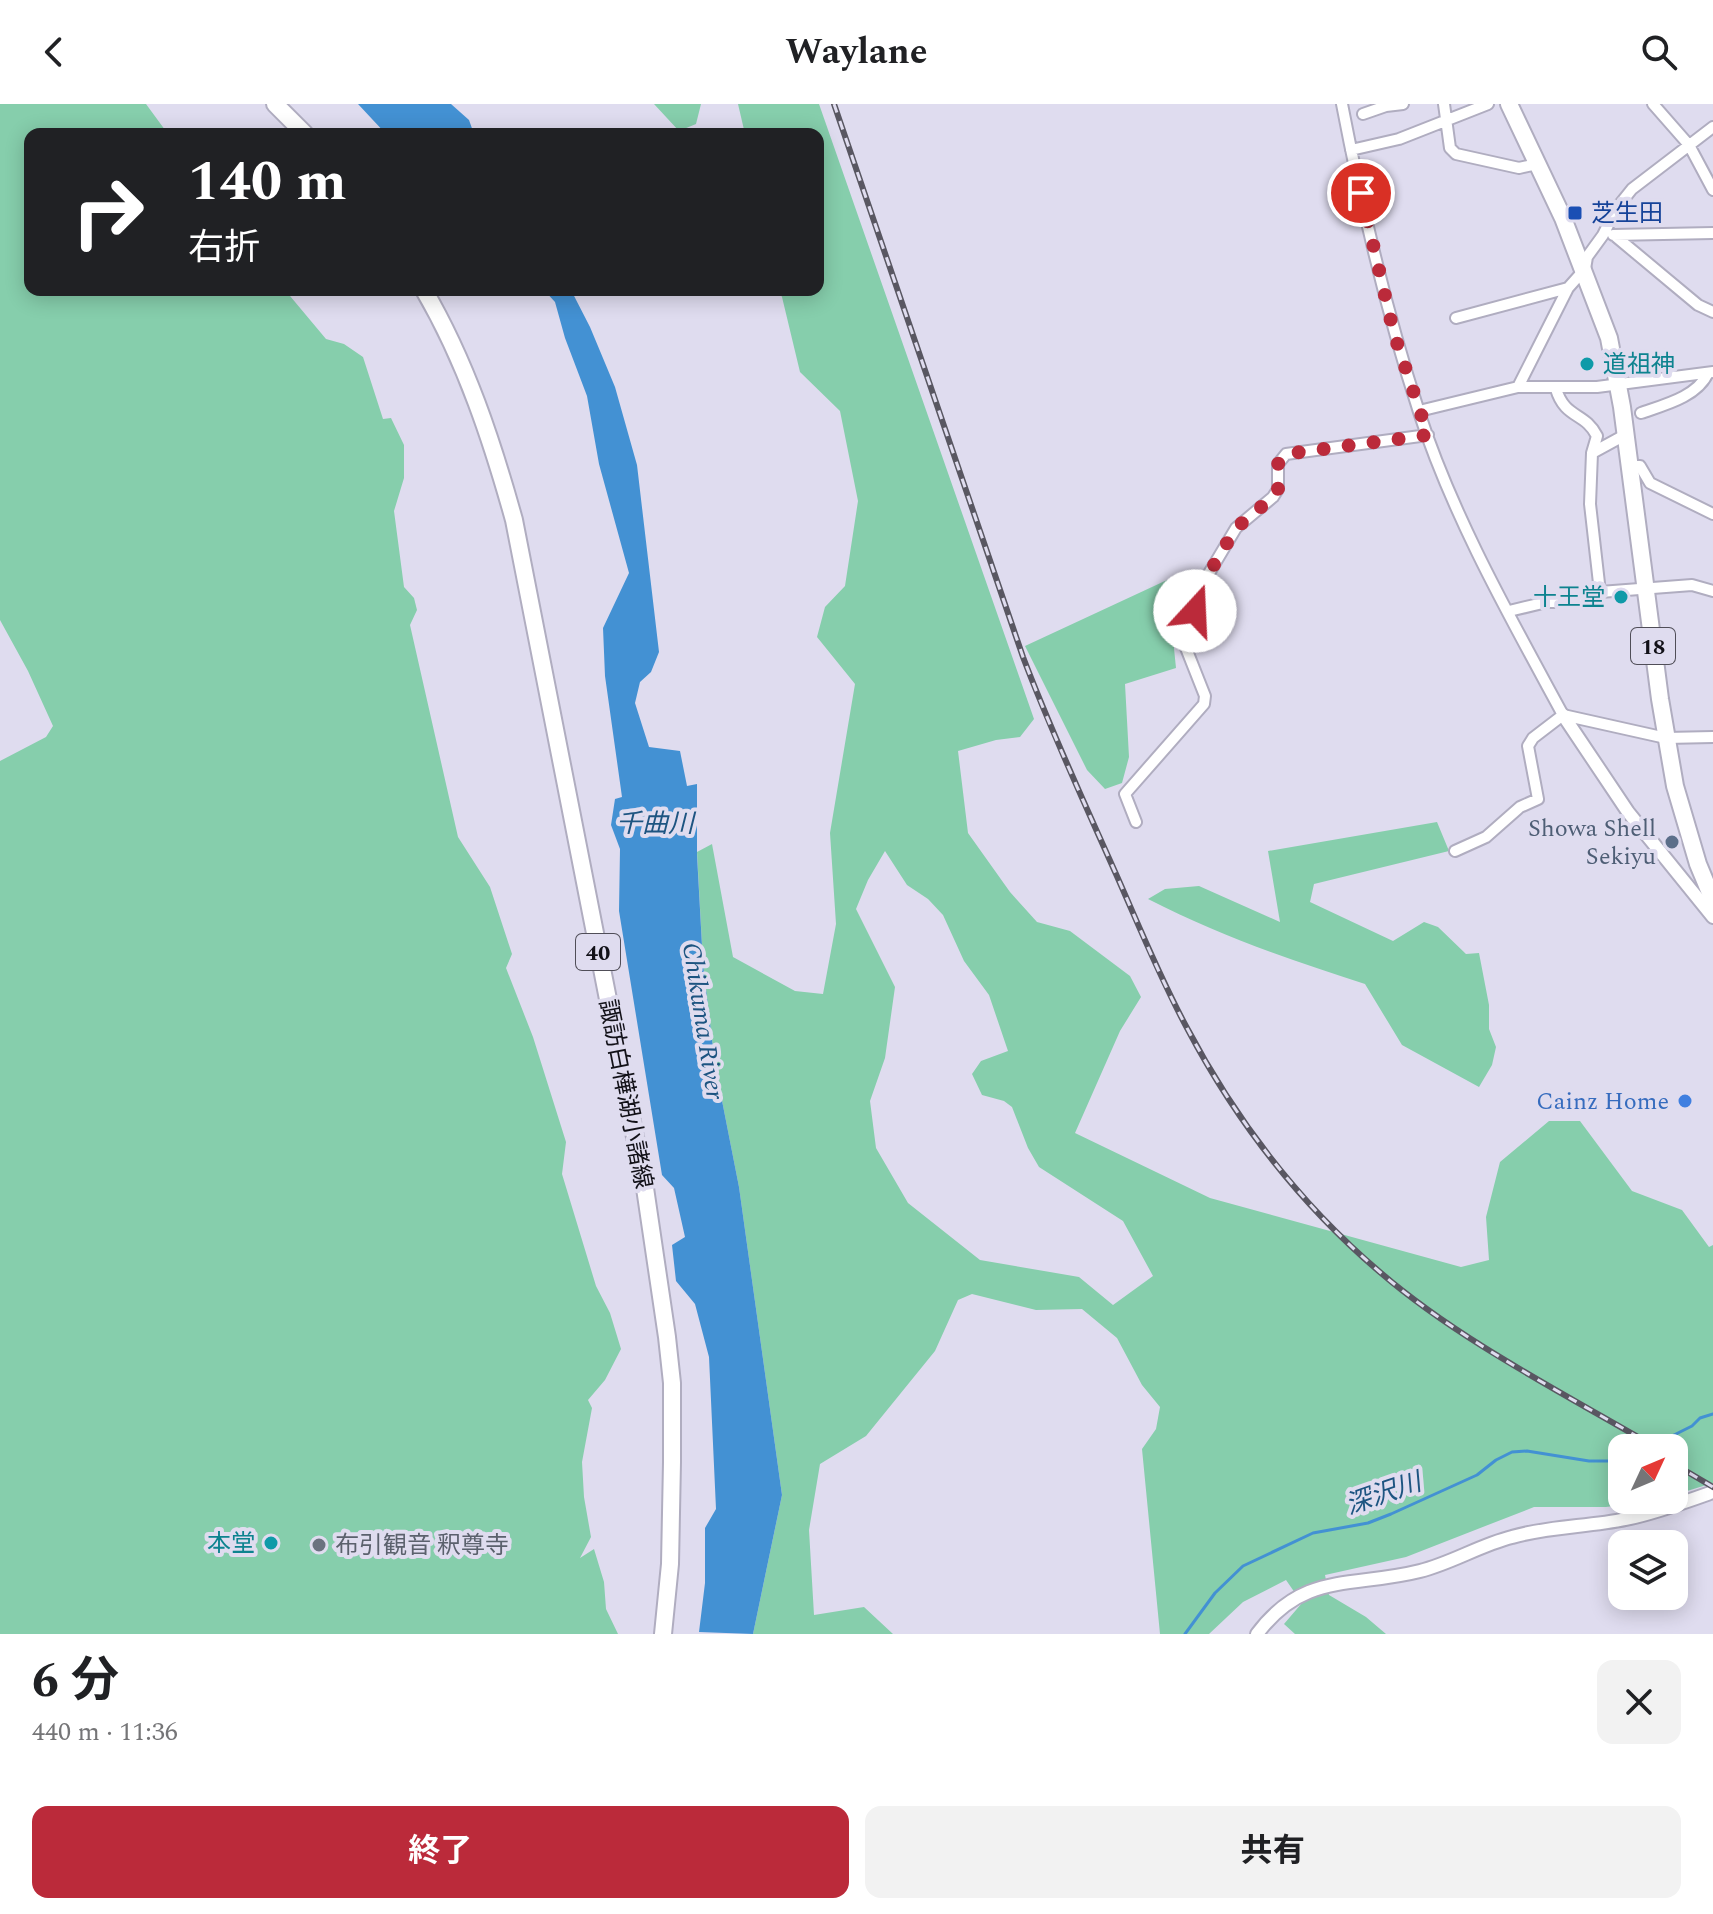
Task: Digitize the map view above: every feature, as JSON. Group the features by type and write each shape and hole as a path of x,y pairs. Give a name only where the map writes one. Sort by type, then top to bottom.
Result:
{"main road":[{"path":"275,104 299,128"},
{"name":"18","path":"1509,104 1585,269 1609,338 1666,738 1680,807 1713,900"},
{"name":"諏訪白樺湖小諸線","path":"427,296 449,336 476,399 494,446 514,520 645,1188 672,1383 670,1564 663,1634"}],"street":[{"path":"1342,104 1382,289 1419,411 1482,562 1563,715 1619,800 1713,917"},
{"path":"1363,114 1403,104"},
{"path":"1444,104 1450,148 1456,154 1519,168 1537,164"},
{"path":"1351,150 1399,139 1488,104"},
{"path":"1653,104 1689,145 1713,190"},
{"path":"1518,387 1568,288 1585,269 1587,257 1608,235 1616,209 1632,189 1713,127"},
{"path":"1608,235 1713,233"},
{"path":"1608,235 1698,305 1713,312"},
{"path":"1456,318 1568,288"},
{"path":"1419,411 1518,387 1556,389 1618,385 1710,373"},
{"path":"1641,413 1679,399 1704,382 1710,373"},
{"path":"1556,389 1561,405 1592,426 1597,436 1592,453 1590,504 1600,592"},
{"path":"1136,822 1125,794 1204,704 1205,696 1186,648 1202,585 1236,528 1273,497 1278,489 1278,464 1286,454 1428,435"},
{"path":"1592,453 1625,435"},
{"path":"1629,466 1640,466 1650,483 1713,514"},
{"path":"1509,611 1547,602 1579,602 1600,592 1692,585 1713,591"},
{"path":"1563,715 1666,738 1713,737"},
{"path":"1455,851 1486,837 1520,807 1538,799 1528,746 1533,738 1563,715"},
{"path":"1685,883 1709,884"},
{"path":"1257,1634 1266,1621 1293,1597 1323,1585 1417,1571 1511,1537 1559,1526 1626,1519 1710,1493"}],"green space":[{"path":"0,104 146,104 164,128 24,128 24,296 290,296 326,339 344,344 363,357 383,419 391,418 404,445 404,478 394,511 404,587 414,598 417,610 410,625 458,837 490,887 512,954 506,968 533,1037 566,1142 562,1174 596,1286 610,1313 621,1349 605,1380 588,1400 592,1408 582,1462 591,1537 580,1558 594,1549 604,1582 606,1609 618,1634 0,1634 0,761 46,737 53,726 0,620"},
{"path":"654,104 701,104 696,124 676,128"},
{"path":"738,104 819,104 1034,719 1020,737 958,751 968,833 1010,892 1037,922 1070,931 1130,976 1141,997 1120,1031 1075,1133 1210,1198 1461,1267 1489,1260 1486,1217 1500,1162 1549,1121 1580,1121 1632,1191 1682,1210 1709,1247 1713,1245 1713,1483 1688,1491 1688,1434 1608,1434 1608,1507 1534,1507 1406,1557 1325,1575 1329,1595 1366,1617 1386,1634 1295,1634 1284,1624 1302,1603 1286,1580 1243,1602 1209,1634 1160,1634 1142,1449 1156,1429 1160,1407 1142,1385 1117,1338 1082,1309 1036,1310 972,1294 958,1300 935,1351 866,1436 820,1464 809,1530 814,1615 864,1607 893,1634 753,1634 782,1495 739,1187 715,1065 703,964 697,852 712,844 733,957 795,991 823,994 836,924 830,833 855,684 817,637 825,607 845,586 858,501 840,411 800,372 781,296 824,296 824,128 744,128","holes":["885,851 907,885 928,899 943,915 964,961 989,995 1008,1051 981,1061 972,1074 982,1095 1004,1101 1012,1107 1039,1167 1123,1221 1153,1276 1113,1305 1079,1277 980,1260 908,1203 876,1148 870,1101 885,1058 895,987 856,909"]},
{"path":"1167,580 1176,668 1125,684 1129,757 1122,783 1105,789 1087,770 1025,646"},
{"path":"1437,822 1449,851 1314,884 1310,902 1393,941 1424,922 1438,927 1466,954 1479,953 1489,1005 1489,1029 1496,1047 1492,1065 1479,1087 1402,1045 1365,984 1255,946 1148,899 1165,889 1199,886 1280,922 1268,851"}],"water":[{"path":"358,104 451,104 469,120 472,128 380,128"},
{"name":"千曲川","path":"550,296 574,296 590,327 615,387 637,465 659,652 651,672 640,682 635,703 649,747 680,751 687,786 697,784 703,964 715,1065 739,1187 782,1495 753,1634 699,1632 705,1583 705,1528 716,1509 709,1357 695,1304 676,1281 672,1245 685,1237 674,1188 662,1175 619,911 620,849 611,825 615,799 622,797 605,676 603,628 629,573 599,464 587,396 555,302"}],"waterway":[{"name":"深沢川","path":"1676,1434 1700,1418 1713,1414"},
{"name":"深沢川","path":"1185,1634 1215,1593 1243,1566 1313,1533 1368,1523 1391,1514 1477,1475 1512,1452 1608,1461"}],"railway":[{"path":"834,104 1023,657 1150,952 1206,1062 1272,1160 1324,1219 1381,1273 1479,1344 1633,1434"},
{"path":"1688,1472 1713,1487"}],"place":[{"name":"芝生田","path":"1575,213"},
{"name":"道祖神","path":"1587,364"},
{"name":"十王堂","path":"1621,597"},
{"name":"Showa Shell Sekiyu","path":"1672,842"},
{"name":"Cainz Home","path":"1685,1101"},
{"name":"本堂","path":"271,1543"},
{"name":"布引観音 釈尊寺","path":"319,1545"}],"route":[{"path":"1195,611 1202,585 1236,528 1273,497 1278,489 1278,464 1286,454 1428,435 1394,334 1361,193"}],"water label":[{"name":"Chikuma River","path":"704,1021"}]}
